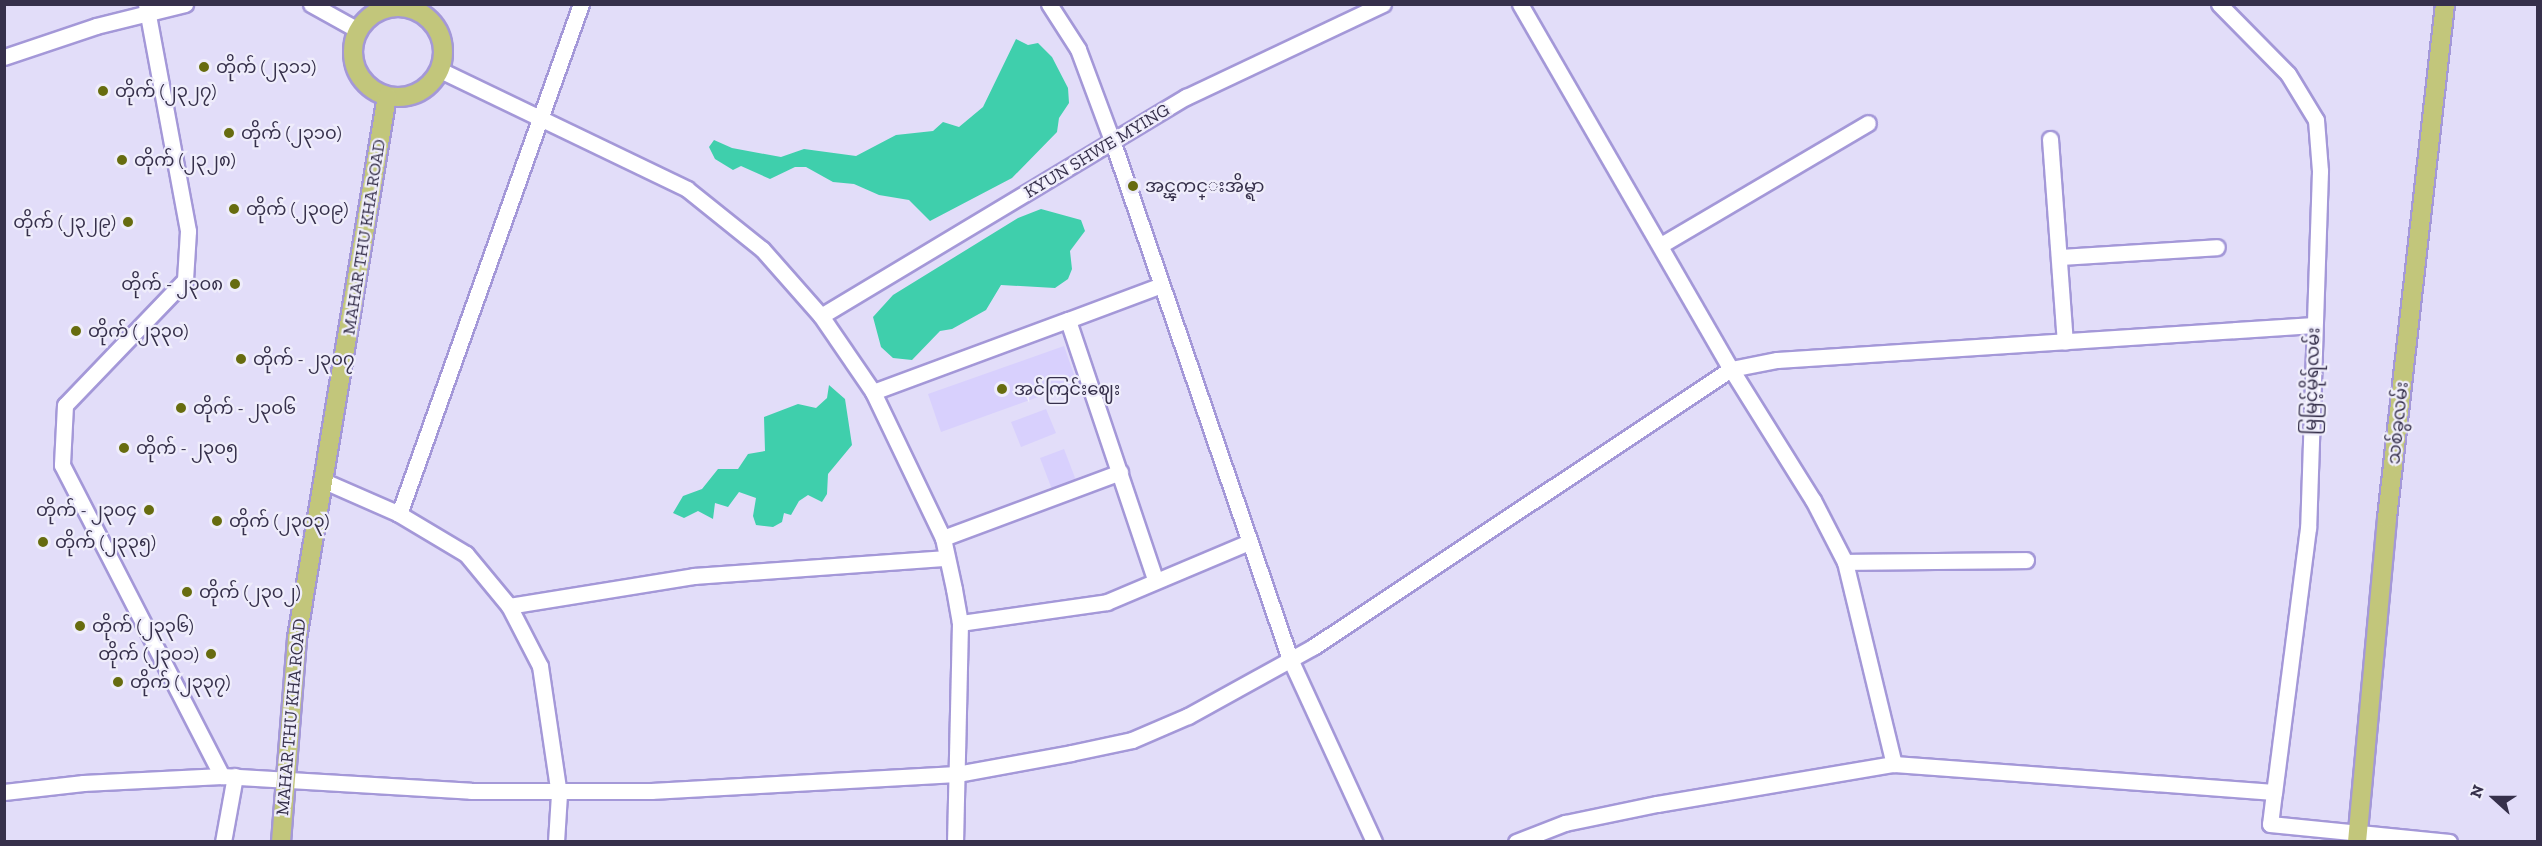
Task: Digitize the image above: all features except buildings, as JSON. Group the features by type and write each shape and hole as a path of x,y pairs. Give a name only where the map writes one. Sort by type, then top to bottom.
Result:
{"main road":[{"name":"သစ်ခွလမ်း","path":"2358,836 2387,518 2445,4"},
{"path":"383,7 410,7 425,10 443,41 440,70 424,90 400,98 387,96 372,89 357,70 353,46 358,30 383,7"},
{"name":"MAHAR THU KHA ROAD","path":"281,842 283,777 297,638 387,96"}],"street":[{"path":"4,57 147,9 184,4"},
{"path":"311,4 358,30"},
{"path":"399,514 581,4"},
{"path":"1049,4 1078,49 1113,143 1159,286 1290,659 1374,842"},
{"name":"KYUN SHWE MYING","path":"821,316 1113,143 1186,97 1383,4"},
{"path":"1520,4 1731,369 1813,500 1845,562 1894,764"},
{"name":"မြမြင့်မိုရ်လမ်း","path":"2219,4 2288,74 2316,120 2320,171 2308,528 2270,824 2358,836"},
{"path":"147,9 188,231 185,280 65,405 62,465 228,776 223,842"},
{"path":"440,70 541,116 687,189 762,249 821,316 873,392 943,538 945,558 960,623 955,842"},
{"path":"1661,245 1868,123"},
{"path":"2050,139 2065,341"},
{"path":"2060,257 2217,247"},
{"path":"873,392 1159,286"},
{"path":"1068,320 1155,579"},
{"path":"4,792 83,783 228,776 283,777 559,794 957,774 1132,740 1188,716 1290,659 1731,369 1777,360 2314,324"},
{"path":"943,538 1120,472"},
{"path":"324,481 399,514 466,554 509,606 540,666 559,794 556,842"},
{"path":"960,623 1107,602 1155,579 1249,542"},
{"path":"509,606 694,576 945,558"},
{"path":"1845,562 2026,560"},
{"path":"1516,842 1565,823 1656,804 1894,764 2274,792"},
{"path":"2358,836 2449,842"}],"shaded area":[{"path":"1016,39 1028,45 1038,43 1052,57 1068,88 1069,103 1059,118 1057,132 1012,178 930,221 909,200 879,195 854,184 833,182 806,167 795,167 770,179 741,166 733,170 715,159 709,147 714,140 732,148 781,157 804,149 856,156 896,135 933,131 943,122 959,127 983,107"},
{"path":"1041,209 1081,220 1085,231 1070,251 1072,269 1068,279 1055,288 1001,285 986,310 952,329 940,331 912,360 893,358 881,347 873,317 893,295 1018,218"},
{"name":"အင်ကြင်းဈေး","path":"1064,346 1077,383 941,432 928,394"},
{"path":"829,385 845,399 852,445 828,474 827,494 822,502 808,495 799,501 791,515 784,513 782,522 773,527 756,525 753,516 756,498 739,492 728,507 715,503 713,519 698,511 684,518 673,513 683,496 702,489 718,469 738,469 748,454 765,451 764,417 798,404 816,408 827,398"},
{"name":"အင်ကြင်းဈေး","path":"1046,409 1056,433 1021,447 1011,422"},
{"name":"အင်ကြင်းဈေး","path":"1064,449 1077,483 1053,492 1040,458"}],"place":[{"name":"တိုက် (၂၃၁၁)","path":"204,67"},
{"name":"တိုက် (၂၃၂၇)","path":"103,91"},
{"name":"တိုက် (၂၃၁၀)","path":"229,133"},
{"name":"တိုက် (၂၃၂၈)","path":"122,160"},
{"name":"အင္ၾကင္းအိမ္ရာ","path":"1133,186"},
{"name":"တိုက် (၂၃၀၉)","path":"234,209"},
{"name":"တိုက် (၂၃၂၉)","path":"128,222"},
{"name":"တိုက် - ၂၃၀၈","path":"235,284"},
{"name":"တိုက် (၂၃၃၀)","path":"76,331"},
{"name":"တိုက် - ၂၃၀၇","path":"241,359"},
{"name":"အင်ကြင်းဈေး","path":"1002,389"},
{"name":"တိုက် - ၂၃၀၆","path":"181,408"},
{"name":"တိုက် - ၂၃၀၅","path":"124,448"},
{"name":"တိုက် - ၂၃၀၄","path":"149,510"},
{"name":"တိုက် (၂၃၀၃)","path":"217,521"},
{"name":"တိုက် (၂၃၃၅)","path":"43,542"},
{"name":"တိုက် (၂၃၀၂)","path":"187,592"},
{"name":"တိုက် (၂၃၃၆)","path":"80,626"},
{"name":"တိုက် (၂၃၀၁)","path":"211,654"},
{"name":"တိုက် (၂၃၃၇)","path":"118,682"}]}
